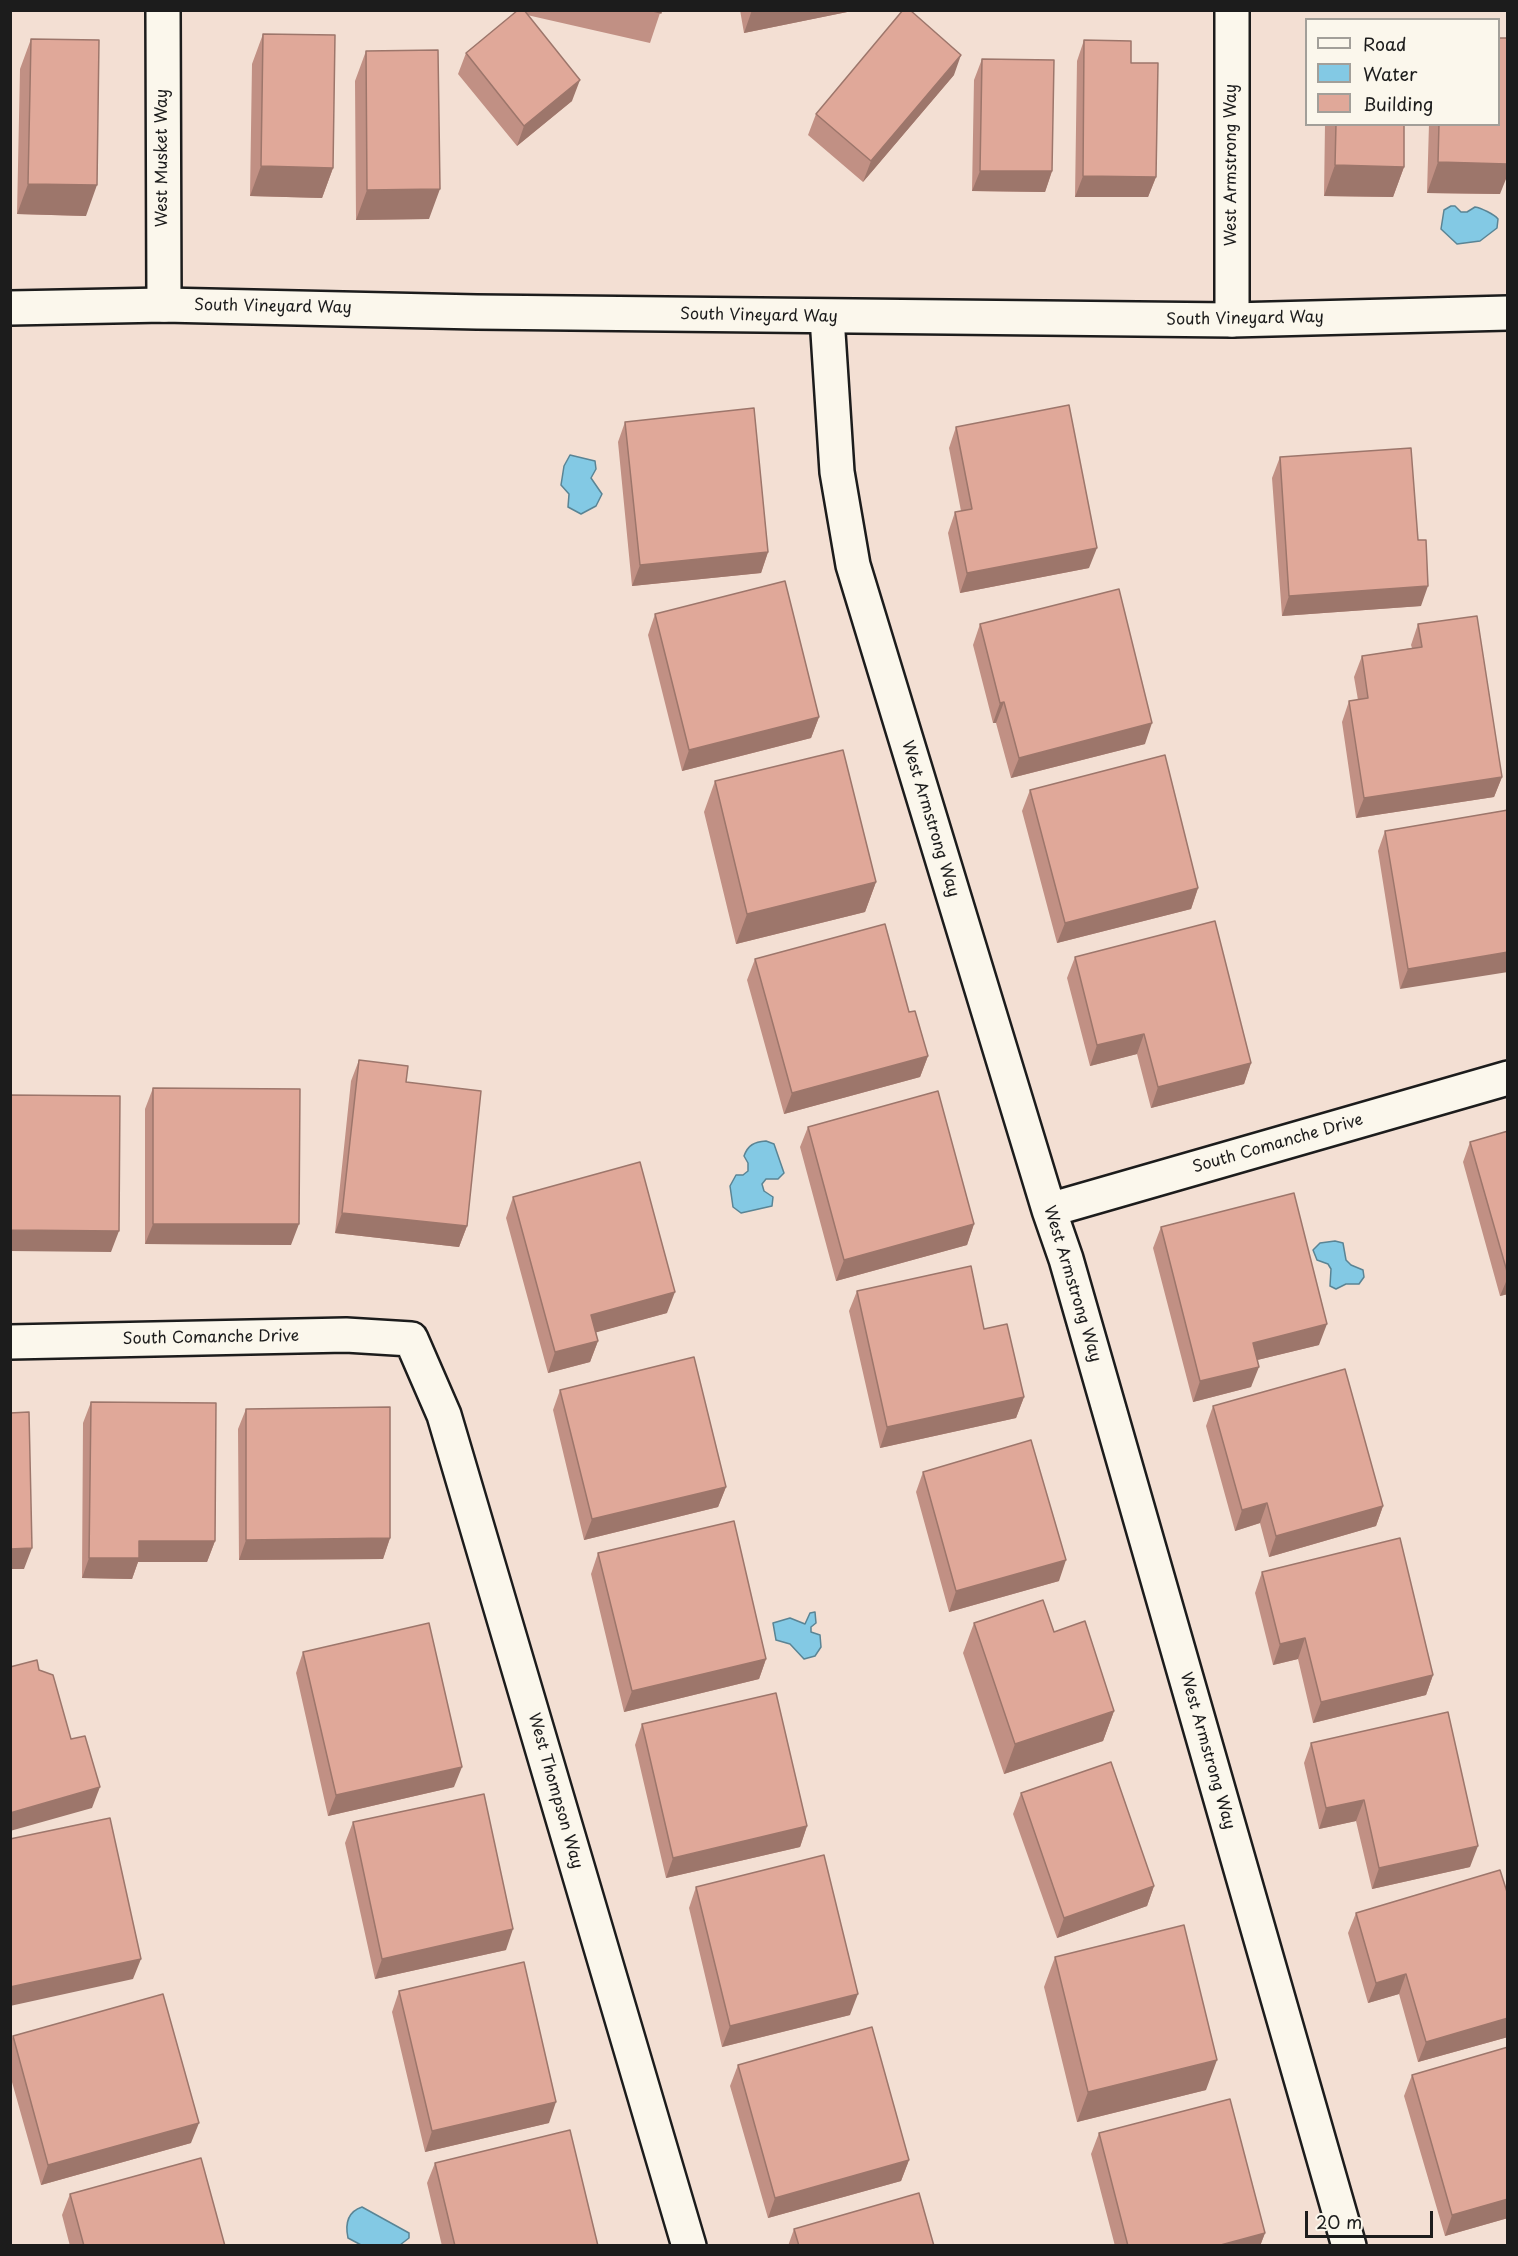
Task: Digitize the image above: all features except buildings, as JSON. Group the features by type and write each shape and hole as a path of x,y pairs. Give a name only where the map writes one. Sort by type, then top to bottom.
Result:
{"street":[{"name":"West Musket Way","path":"163,10 164,304"},
{"name":"West Armstrong Way","path":"1232,10 1232,320"},
{"name":"South Vineyard Way","path":"10,308 164,304 827,317 1232,320 1508,313"},
{"name":"West Armstrong Way","path":"827,317 837,472 853,565 1049,1210 1066,1258 1349,2246"},
{"name":"South Comanche Drive","path":"1049,1210 1508,1078"},
{"name":"South Comanche Drive","path":"10,1342 346,1335 411,1339"},
{"name":"West Thompson Way","path":"411,1339 444,1415 689,2246"}],"water":[{"path":"1455,206 1461,212 1467,212 1475,207 1494,215 1498,219 1497,228 1480,241 1457,244 1441,229 1444,210"},
{"path":"570,455 595,461 596,469 591,478 602,494 596,506 581,514 568,507 569,494 561,485 564,466"},
{"path":"766,1141 774,1144 784,1173 778,1179 766,1179 762,1184 764,1191 773,1197 772,1206 741,1213 733,1207 730,1186 736,1175 743,1175 748,1171 748,1163 744,1156 747,1149 755,1143"},
{"path":"1335,1241 1343,1243 1346,1260 1363,1270 1364,1277 1359,1284 1346,1284 1336,1289 1330,1286 1331,1269 1328,1264 1317,1260 1313,1250 1320,1243"},
{"path":"815,1612 816,1623 811,1627 811,1632 820,1635 821,1647 815,1656 804,1659 790,1644 776,1640 773,1623 790,1618 805,1624 810,1613"},
{"path":"362,2207 409,2233 409,2238 400,2245 363,2246 348,2238 348,2219 353,2212"}]}
